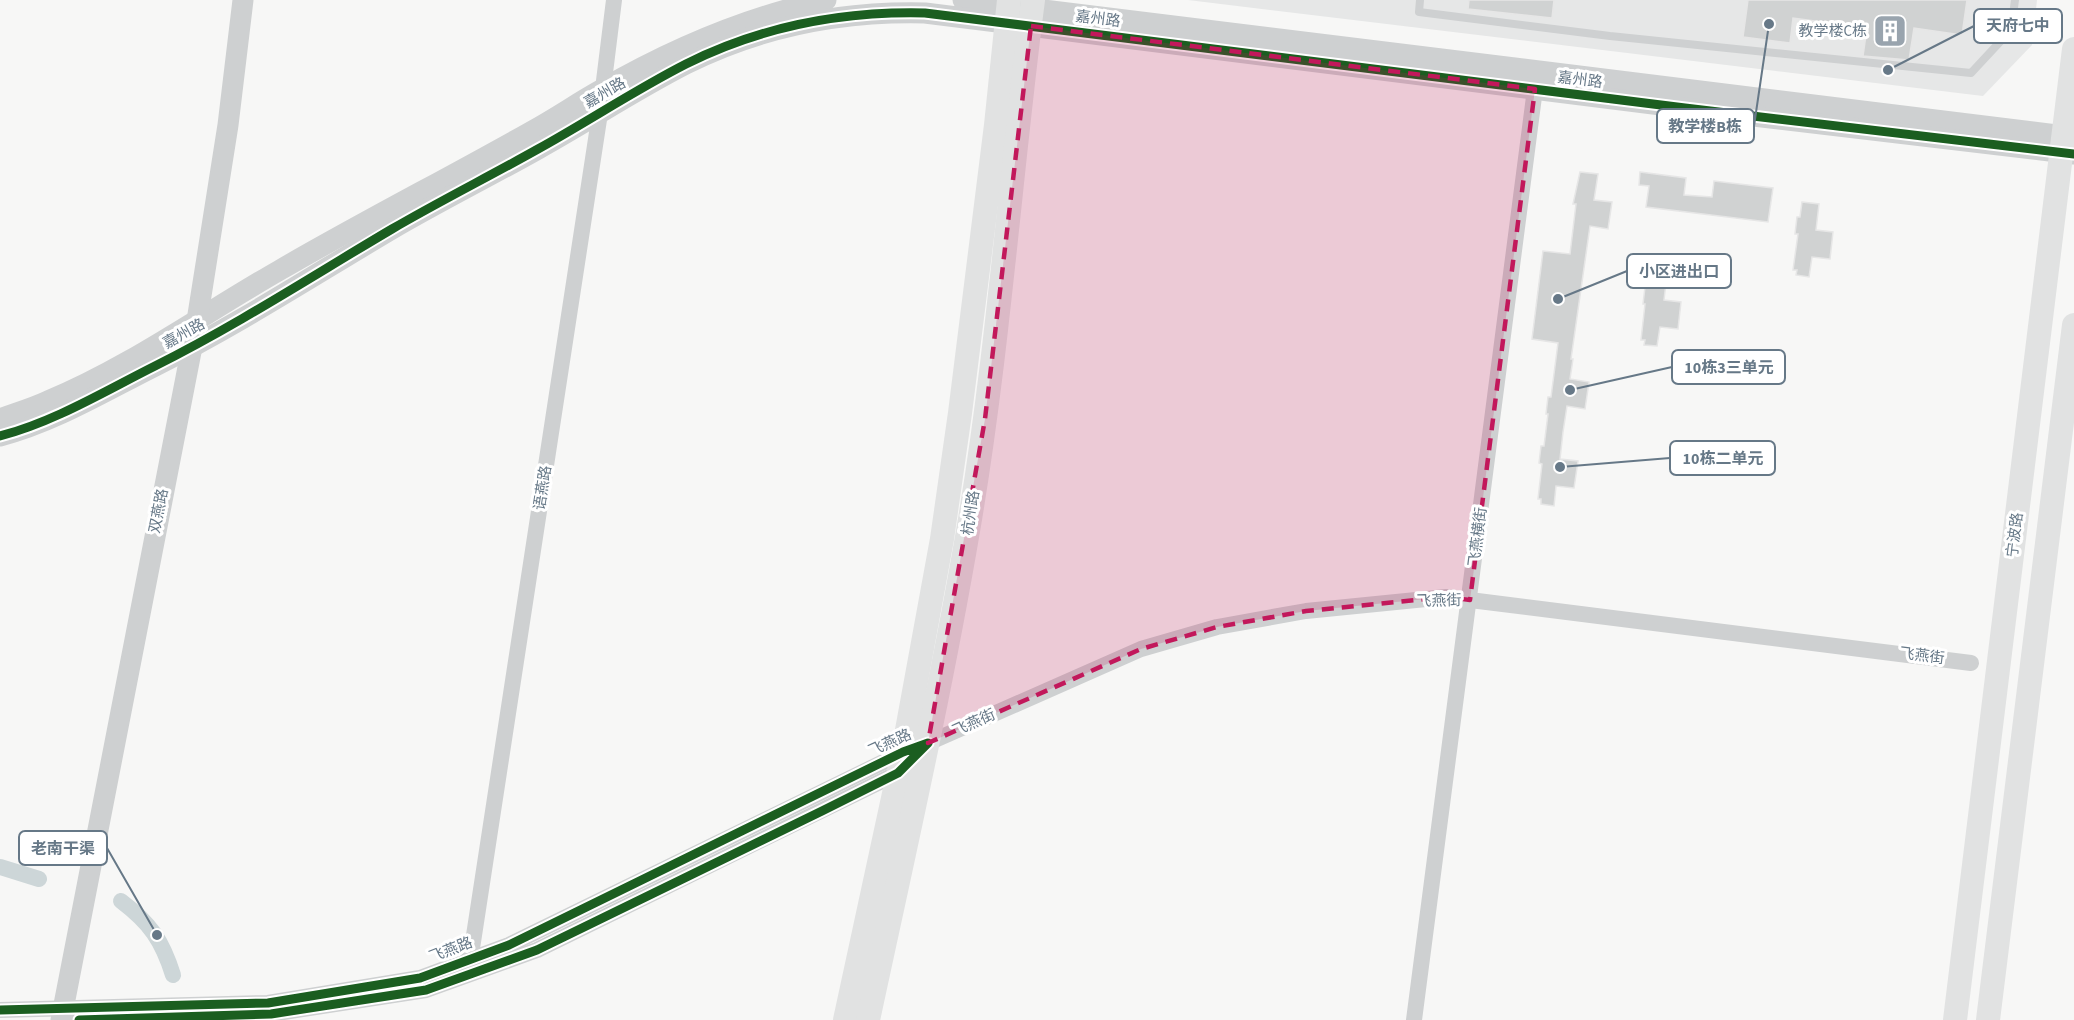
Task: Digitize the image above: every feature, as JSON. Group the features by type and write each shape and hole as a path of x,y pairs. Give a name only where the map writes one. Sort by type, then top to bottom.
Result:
{"main road":[{"name":"杭州路","path":"868,1020 928,743 968,531 985,419 1020,10"},
{"name":"杭州路","path":"845,1020 901,762 942,539 994,136 1020,10"},
{"name":"宁波路","path":"1955,1020 2068,144 2074,49"},
{"path":"1988,1020 2074,325"}],"street":[{"name":"双燕路","path":"68,1016 196,321 228,125 243,0"},
{"name":"语燕路","path":"469,967 600,113 614,0"},
{"path":"0,419 48,401 101,376 279,270 603,89 669,55 723,30 781,10 826,0"},
{"path":"963,0 1020,10 2068,144"},
{"name":"嘉州路","path":"0,436 20,431 74,407 191,348 396,227 685,65 721,48 803,22 881,12 1020,10 1535,89 2068,144"},
{"name":"飞燕横街","path":"1414,1020 1535,89"},
{"name":"飞燕街","path":"928,743 1142,649 1217,627 1305,611 1446,597 1971,663"},
{"name":"飞燕路","path":"0,1010 68,1016 268,1003 420,978 469,967 508,945 901,762 928,743"}],"lane":[{"path":"1420,0 1419,12 1610,36 1971,73 2011,30 2015,0"}],"highlighted area":[{"path":"1031,26 1535,89 1470,600 1446,597 1306,611 1217,627 1141,649 928,743 985,419"}],"shaded area":[{"path":"1188,0 2037,0 2032,45 1983,96"}],"building":[{"path":"1469,0 1554,0 1552,18 1468,9"},
{"path":"1748,0 1967,0 1962,35 1914,28 1909,60 1863,56 1867,28 1793,18 1790,43 1743,37"},
{"path":"1580,172 1598,174 1594,200 1612,202 1608,229 1590,226 1570,379 1589,382 1585,409 1567,406 1560,459 1578,461 1574,488 1556,486 1554,506 1541,504 1541,499 1538,499 1542,464 1539,463 1541,446 1544,446 1548,397 1551,397 1558,343 1532,339 1543,251 1570,254 1576,204 1573,204"},
{"path":"1640,172 1686,178 1684,195 1712,197 1714,181 1773,188 1768,222 1646,207 1649,186 1639,185"},
{"path":"1802,202 1819,204 1816,230 1833,232 1830,259 1812,257 1809,277 1796,275 1797,270 1793,270 1798,234 1795,234 1797,217 1800,217"},
{"path":"1650,272 1667,274 1664,300 1681,302 1678,329 1660,327 1657,346 1644,345 1645,340 1641,340 1645,287 1648,287"}],"waterway":[{"path":"0,867 39,879"},
{"path":"121,901 154,933 173,975"}],"cycle path":[{"path":"0,436 60,414 186,350 410,219 686,64 743,40 832,18 925,13 2074,154"},
{"path":"0,1010 268,1003 420,978 509,945 903,752 928,743 898,773 822,811 537,950 426,990 271,1014 79,1020"}],"place":[{"name":"教学楼B栋","path":"1769,24"},
{"name":"教学楼C栋","path":"1890,31"},
{"name":"天府七中","path":"1888,70"},
{"name":"小区进出口","path":"1558,299"},
{"name":"10栋3三单元","path":"1570,390"},
{"name":"10栋二单元","path":"1560,467"},
{"name":"老南干渠","path":"157,935"}]}
